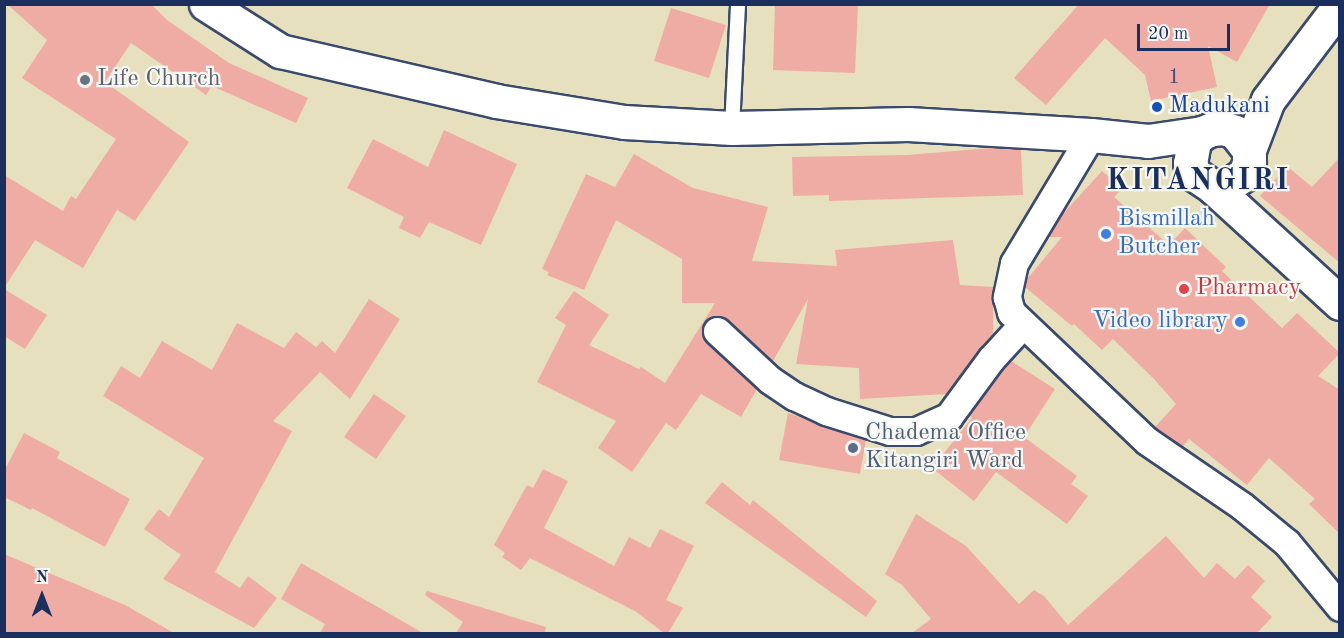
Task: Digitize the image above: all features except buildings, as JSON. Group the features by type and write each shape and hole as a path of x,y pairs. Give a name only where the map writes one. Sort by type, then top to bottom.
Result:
{"street":[{"path":"206,4 280,51 496,101 624,122 732,128 908,124 1091,135 1148,141 1213,131 1235,132 1247,162 1257,228"},
{"path":"1213,187 1225,187 1247,162 1268,100 1340,5"},
{"path":"1268,100 1194,141 1190,163 1194,174 1213,187 1340,303"},
{"path":"1091,135 1014,263 1007,297 1011,312 1147,441 1242,506 1287,543 1340,608"},
{"path":"1148,141 1190,163"},
{"path":"717,331 770,380 794,396 826,411 890,431 916,431 949,416 991,359 1023,324"}],"lane":[{"path":"732,128 738,4"}],"place":[{"name":"Life Church","path":"85,80"},
{"name":"Madukani","path":"1157,107"},
{"name":"Bismillah Butcher","path":"1106,234"},
{"name":"Pharmacy","path":"1184,289"},
{"name":"Video library","path":"1240,322"},
{"name":"Chadema Office Kitangiri Ward","path":"853,448"}],"district":[{"name":"KITANGIRI","path":"1198,181"}]}
